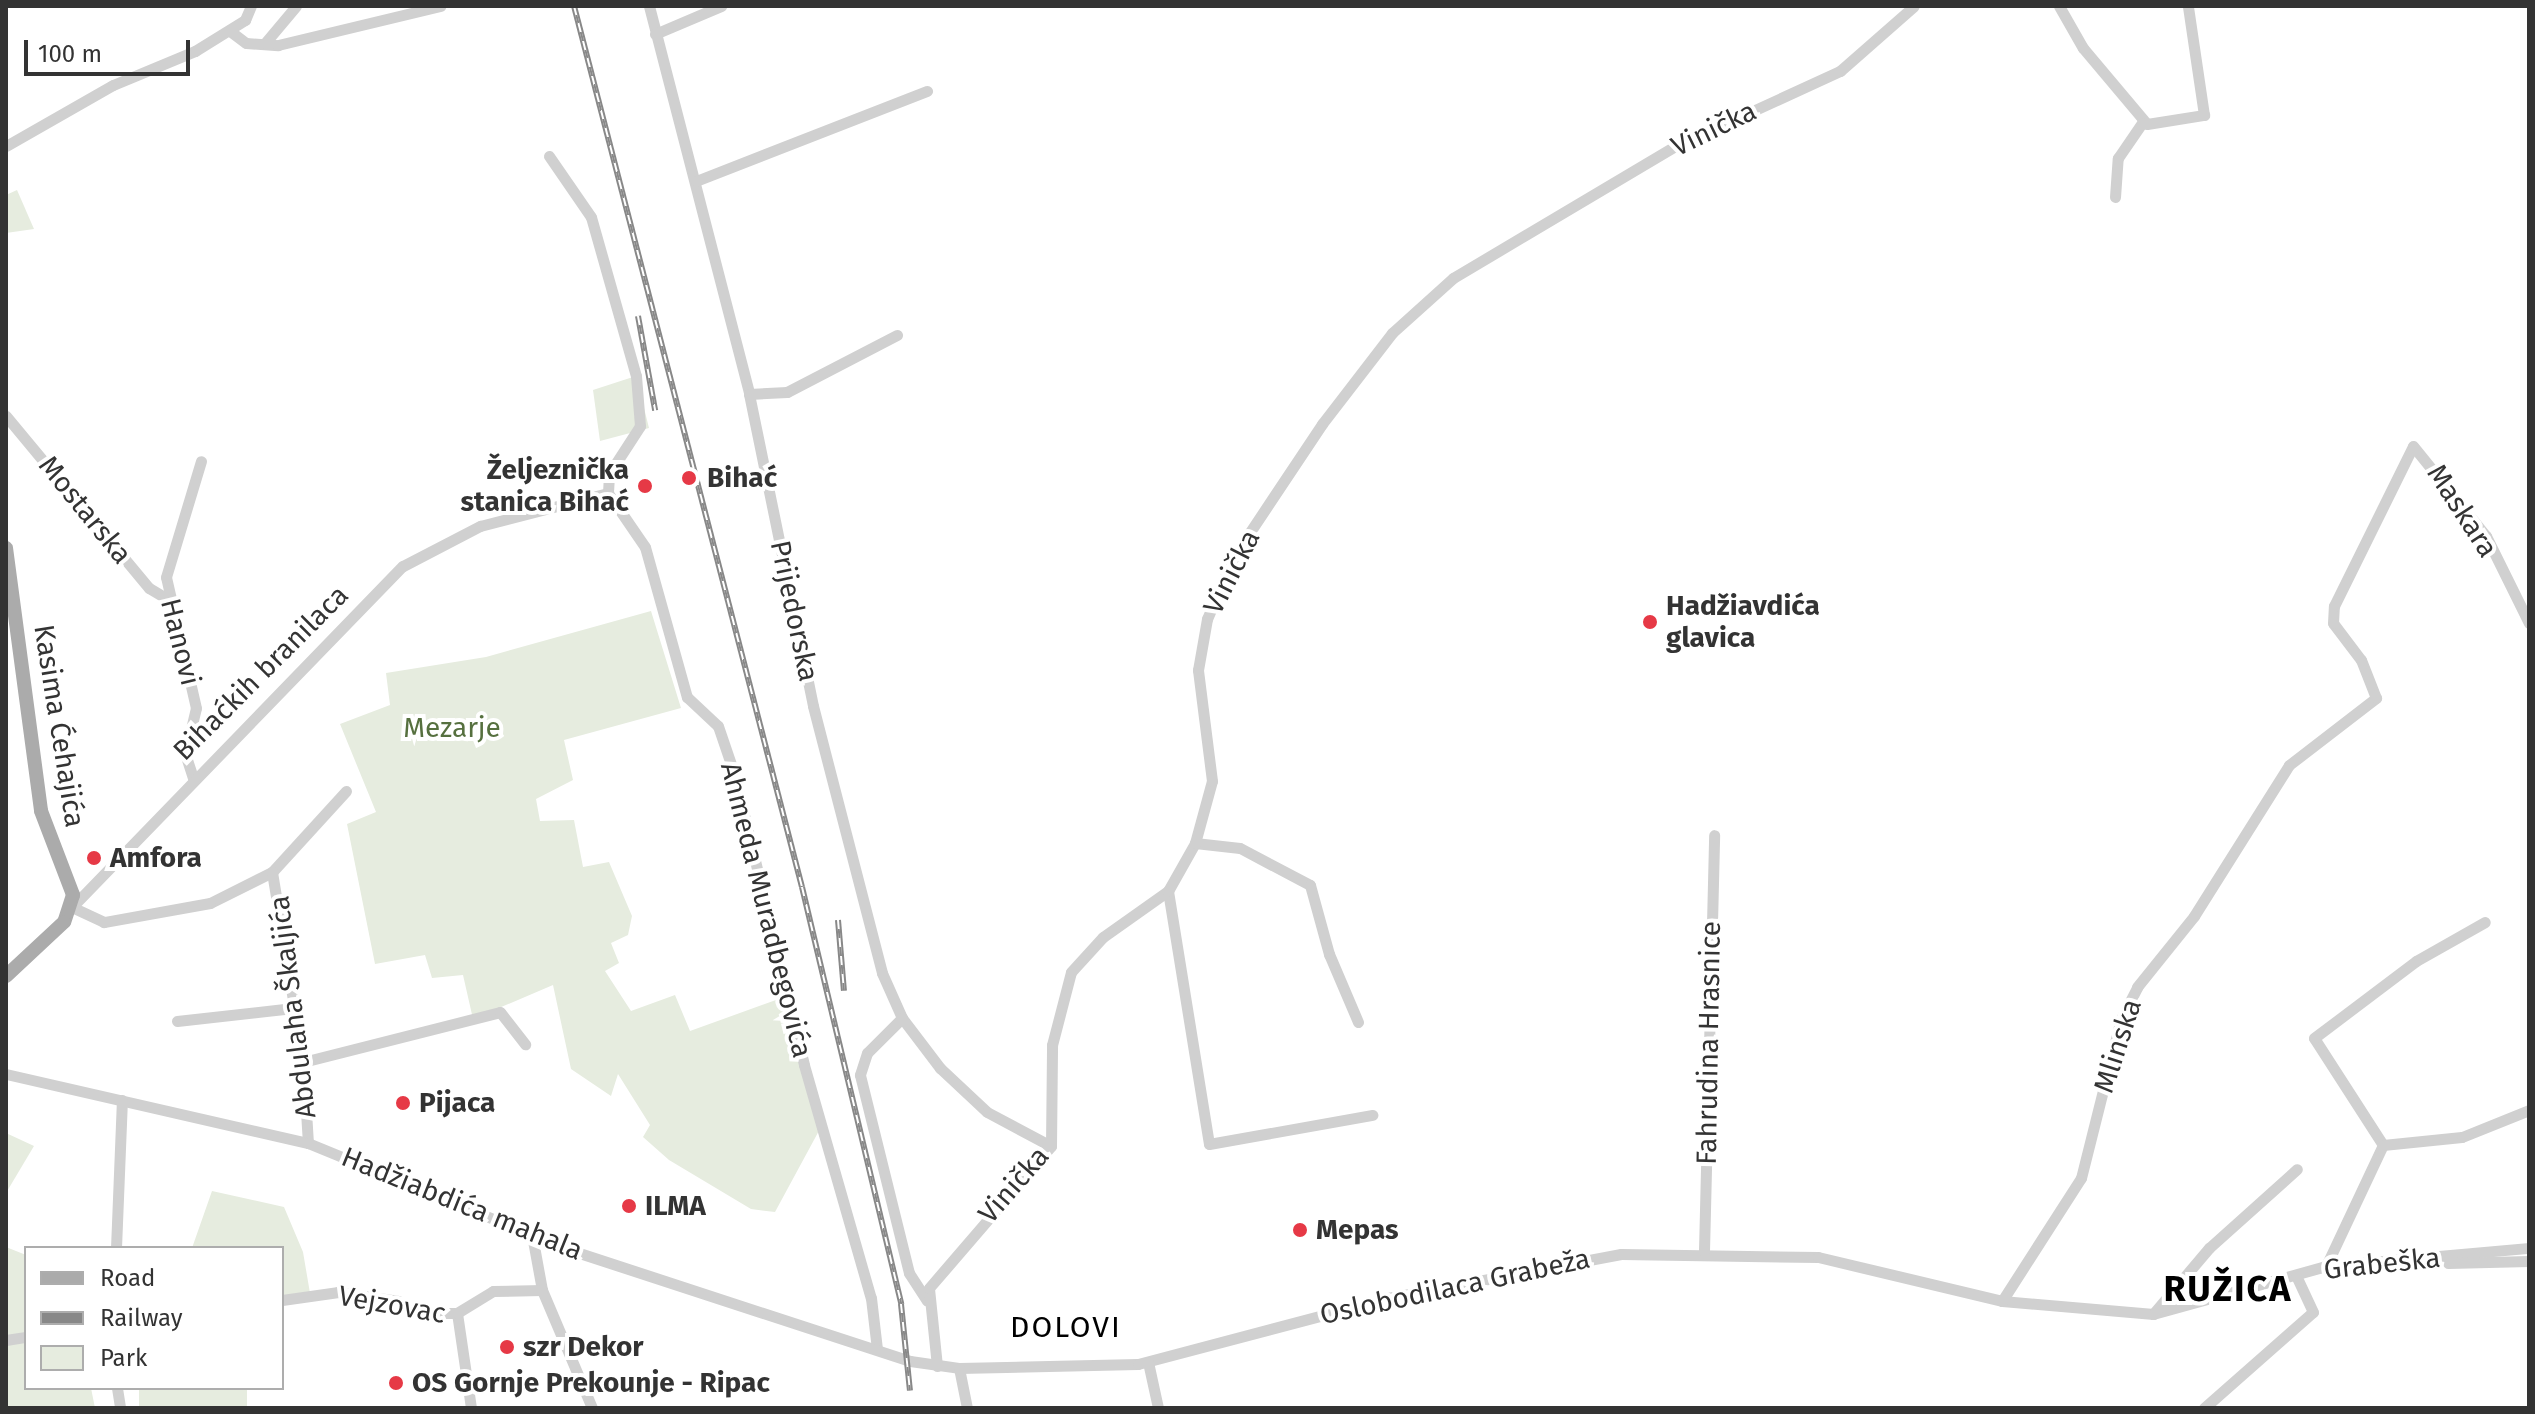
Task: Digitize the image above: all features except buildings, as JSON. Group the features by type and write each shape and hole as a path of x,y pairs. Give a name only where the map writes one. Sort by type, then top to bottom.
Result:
{"main road":[{"name":"Kasima Ćehajića","path":"6,548 11,628 41,811 72,907"},
{"name":"Bihaćkih branilaca","path":"6,976 72,907"}],"street":[{"path":"6,146 230,31 251,6"},
{"path":"265,43 296,6"},
{"path":"230,31 246,43 265,43 440,6"},
{"name":"Prijedorska","path":"649,6 749,394 853,871 902,1018 924,1051 987,1112 1051,1146"},
{"path":"655,34 721,6"},
{"name":"Vinička","path":"927,1301 945,1262 1051,1146 1051,1054 1071,972 1103,937 1168,891 1195,843 1211,794 1198,670 1214,596 1322,424 1392,333 1453,278 1621,176 1840,71 1914,6"},
{"path":"2059,6 2142,123"},
{"path":"2115,197 2118,158 2142,123 2204,115 2188,6"},
{"path":"696,181 927,91"},
{"path":"549,156 597,231 636,376 640,426 609,474 608,493"},
{"path":"749,394 787,392 897,335"},
{"name":"Mostarska","path":"6,416 149,588 167,599"},
{"name":"Maskara","path":"2289,765 2376,698 2361,660 2333,623 2334,606 2413,446 2486,536 2529,623"},
{"name":"Hanovi","path":"193,778 185,754 196,708 167,599 173,540 201,461"},
{"name":"Bihaćkih branilaca","path":"72,907 193,778 403,566 480,526 608,493"},
{"name":"Ahmeda Muradbegovića","path":"608,493 645,547 687,697 718,726 734,773 804,1065 871,1298 877,1349"},
{"name":"Mlinska","path":"2002,1301 2081,1178 2128,1003 2194,916 2289,765"},
{"path":"72,907 104,922 174,912 272,872 346,791"},
{"name":"Fahrudina Hrasnice","path":"1704,1251 1714,835"},
{"path":"1195,843 1240,848 1310,885 1329,954 1358,1022"},
{"name":"Abdulaha Škaljića","path":"272,872 303,1062 308,1143"},
{"path":"1168,891 1209,1144 1372,1115"},
{"path":"2383,1145 2314,1038 2416,961 2485,922"},
{"path":"177,1021 293,1008"},
{"path":"303,1062 500,1012 525,1044"},
{"path":"902,1018 867,1053 860,1075 909,1273 927,1301 937,1366"},
{"name":"Hadžiabdića mahala","path":"6,1074 308,1143 532,1235 910,1361"},
{"path":"116,1246 122,1100"},
{"path":"2383,1145 2462,1137 2529,1110"},
{"path":"2326,1266 2383,1145"},
{"path":"2153,1314 2216,1242 2297,1169"},
{"path":"532,1235 542,1290 592,1408"},
{"name":"Grabeška","path":"2002,1301 2153,1314 2326,1266 2529,1248"},
{"name":"Oslobodilaca Grabeža","path":"910,1361 959,1368 1148,1362 1476,1279 1621,1254 1704,1251 1818,1257 2002,1301"},
{"path":"2429,1259 2529,1261"},
{"path":"2204,1408 2313,1312 2296,1276"},
{"path":"457,1313 493,1291 542,1290"},
{"name":"Vejzovac","path":"284,1300 338,1292 398,1301 421,1313 457,1313 471,1408"},
{"path":"1148,1362 1158,1408"},
{"path":"959,1368 967,1408"}],"green space":[{"path":"17,190 34,229 6,233 6,195"},
{"path":"636,376 649,428 600,441 593,390"},
{"name":"Mezarje","path":"651,611 681,708 564,740 573,780 536,799 540,821 574,820 583,867 609,862 632,916 628,935 611,943 619,963 605,971 631,1011 675,995 690,1031 787,996 821,1127 775,1212 751,1209 669,1160 643,1137 650,1125 618,1074 611,1096 571,1069 553,985 473,1019 463,975 432,978 425,955 375,964 347,824 376,812 340,724 390,705 386,673 486,657"},
{"path":"6,1133 34,1146 6,1193"},
{"path":"212,1191 284,1207 303,1252 311,1299 284,1302 284,1246 193,1246"},
{"path":"6,1247 24,1254 24,1390 91,1390 95,1408 6,1408"},
{"path":"139,1390 247,1390 247,1408 139,1408"}],"railway":[{"path":"574,6 802,887 901,1304 910,1391"},
{"path":"638,316 655,410"},
{"path":"838,920 844,991"}],"place":[{"name":"Bihać","path":"689,478"},
{"name":"Željeznička stanica Bihać","path":"645,486"},
{"name":"Hadžiavdića glavica","path":"1650,622"},
{"name":"Amfora","path":"94,858"},
{"name":"Pijaca","path":"403,1103"},
{"name":"ILMA","path":"629,1206"},
{"name":"Mepas","path":"1300,1230"},
{"name":"szr Dekor","path":"507,1347"},
{"name":"OS Gornje Prekounje - Ripac","path":"396,1383"}],"district":[{"name":"RUŽICA","path":"2228,1290"},
{"name":"DOLOVI","path":"1066,1327"}]}
